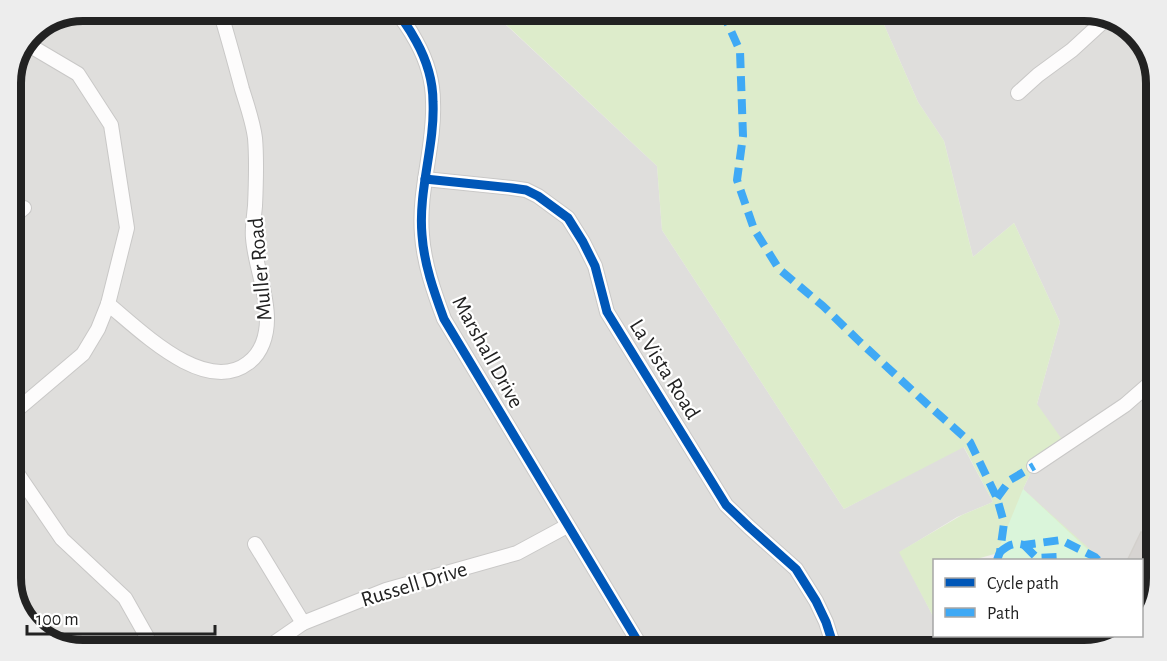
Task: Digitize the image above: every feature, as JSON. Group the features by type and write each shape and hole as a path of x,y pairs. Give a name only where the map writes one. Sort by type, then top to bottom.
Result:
{"street":[{"name":"Muller Road","path":"108,304 169,353 206,370 222,373 244,367 257,356 265,339 267,319 265,294 253,237 257,173 255,136 223,21"},
{"name":"Marshall Drive","path":"403,21 421,50 432,85 434,102 422,207 425,257 434,294 444,319 636,640"},
{"path":"1018,93 1101,23"},
{"path":"21,407 83,354 98,329 108,304 127,228 111,125 78,74 32,48"},
{"name":"La Vista Road","path":"425,179 526,190 568,218 594,266 607,312 726,505 796,569 822,612 832,640"},
{"path":"1034,466 1125,405 1146,387"},
{"path":"21,479 62,539 125,598 147,640"},
{"name":"Russell Drive","path":"279,640 303,623 386,590 517,553 567,526"},
{"path":"255,544 303,623"}],"shaded area":[{"path":"83,21 502,21 657,166 662,230 844,509 963,446 993,502 957,517 900,552 933,616 933,637 945,637 946,640 83,640 67,638 52,632 39,622 29,609 21,582 21,79 23,67 31,49 49,31 71,22"},
{"path":"882,21 1084,21 1100,23 1122,34 1140,56 1146,79 1146,578 1143,597 1143,559 1098,559 1023,489 1034,466 1037,404 1060,322 1014,223 973,257 944,141 918,102"}],"green space":[{"path":"502,21 882,21 918,102 944,141 973,257 1014,223 1060,322 1037,404 1066,445 1034,466 1023,489 1101,559 996,559 998,553 977,559 933,559 933,616 899,552 962,515 993,502 964,447 844,509 662,230 657,166"},
{"path":"1023,489 1098,559 994,559"},
{"path":"964,637 1103,637 1084,640 962,640"}],"building":[{"path":"1141,532 1146,535 1146,555 1143,561 1143,559 1128,559"}],"marked path":[{"path":"726,21 740,51 743,136 737,180 754,229 779,269 823,306 970,442 997,498 1004,523 997,559"},
{"path":"997,498 1010,480 1034,466"},
{"path":"1000,552 1014,544 1024,545 1061,540 1097,559"},
{"path":"1024,545 1037,558 1057,557 1061,559"}],"cycle path":[{"path":"403,21 420,48 432,86 432,135 421,218 427,267 444,319 637,640"},
{"path":"425,179 526,190 568,218 595,266 607,312 726,505 796,569 816,601 832,640"}]}
